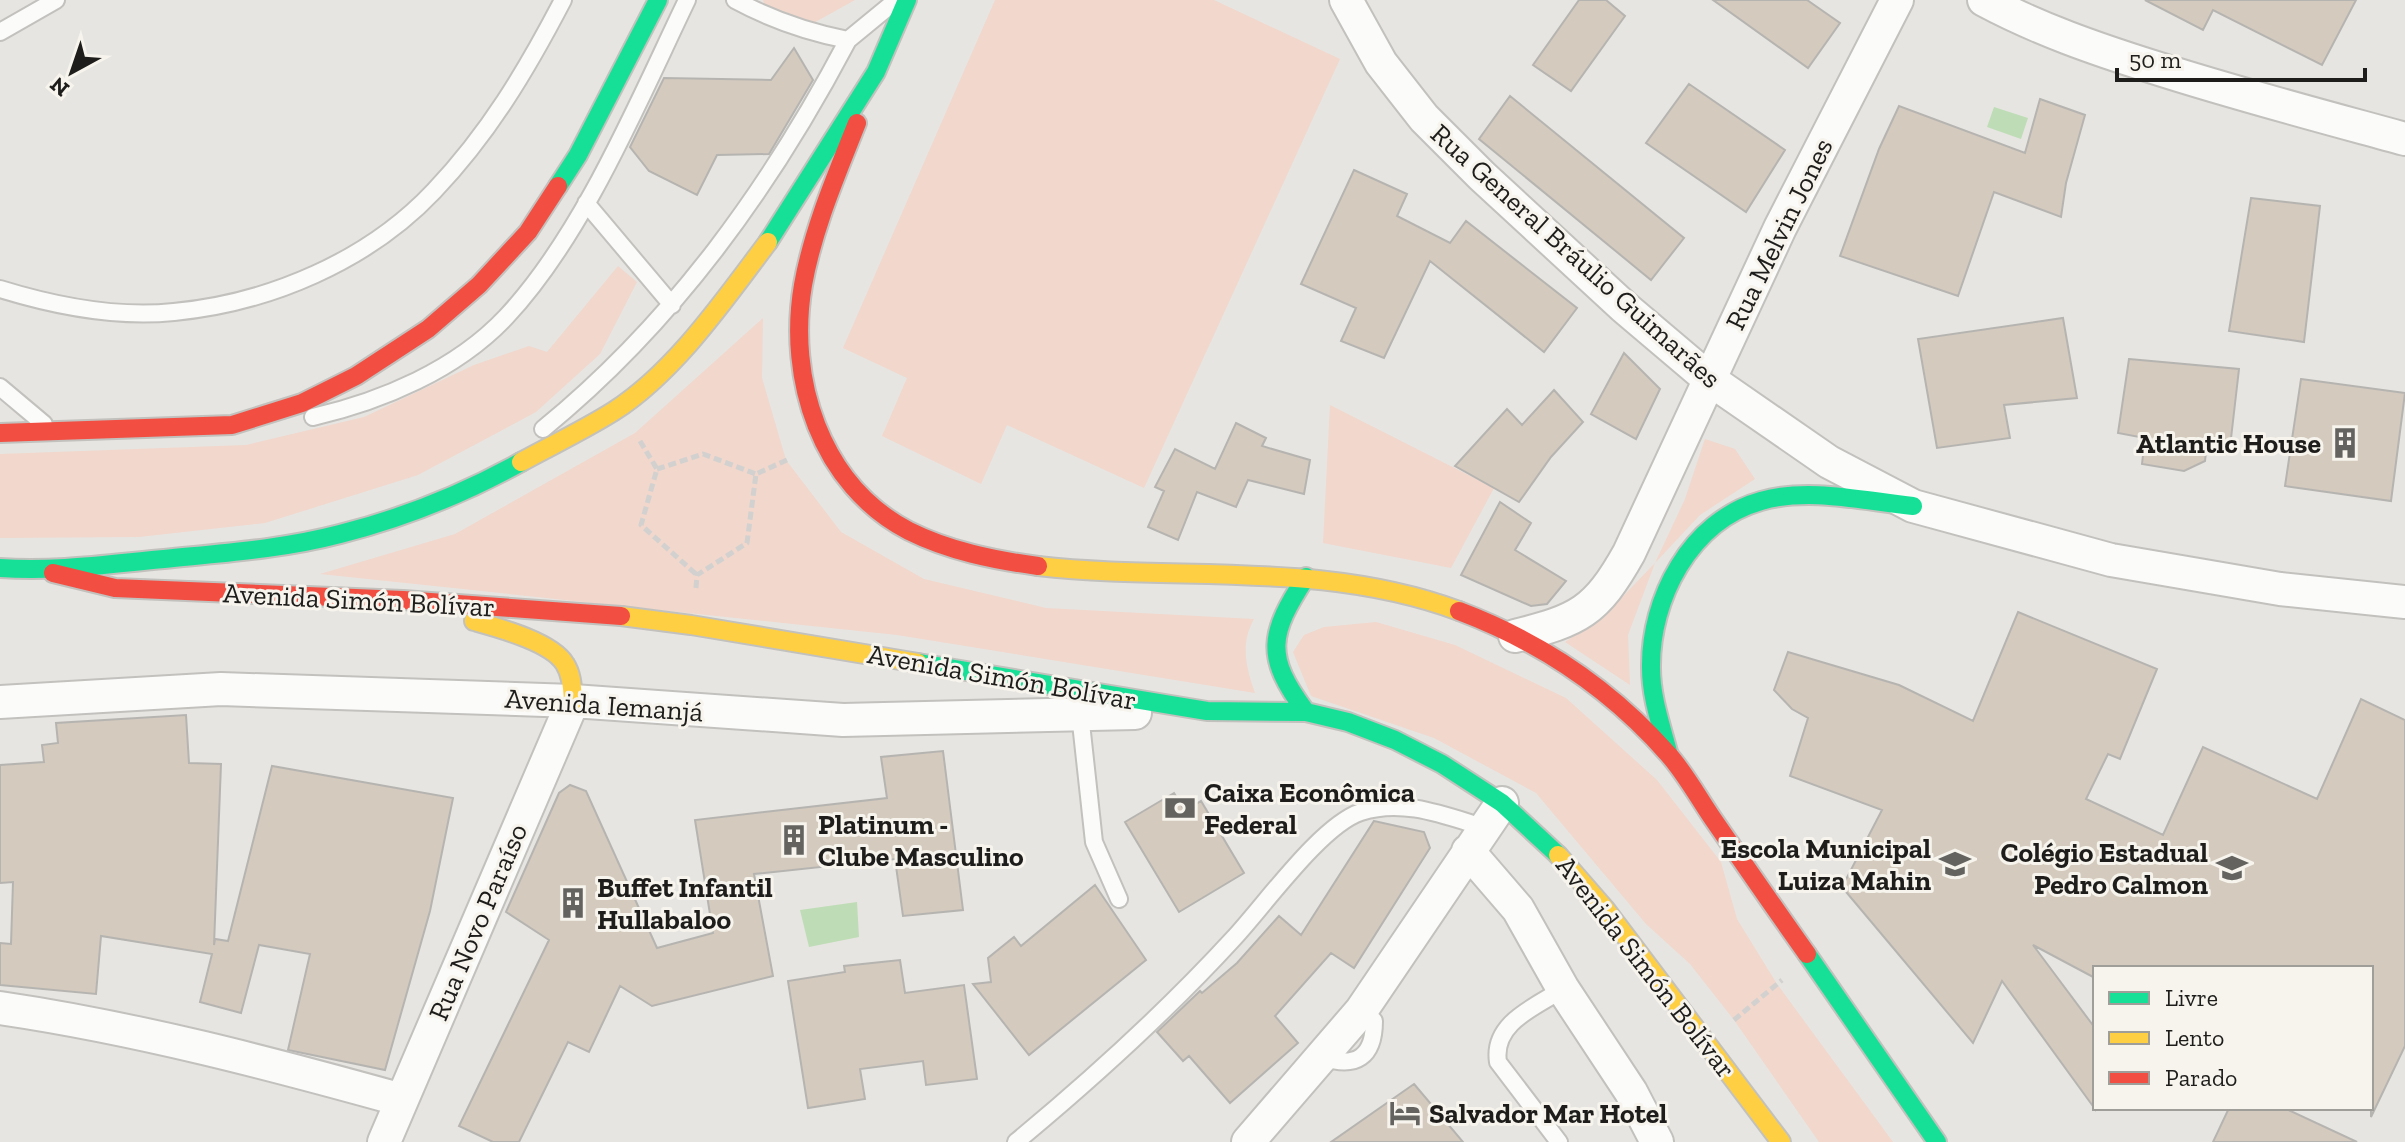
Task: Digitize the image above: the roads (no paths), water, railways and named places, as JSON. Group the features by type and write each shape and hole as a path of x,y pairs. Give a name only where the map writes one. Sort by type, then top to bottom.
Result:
{"street":[{"path":"0,433 232,425 302,403 356,376 428,329 479,285 528,232 578,155 658,0"},
{"path":"907,0 876,72 818,228 800,306 799,358 804,389 824,448 843,474 883,514 907,529 974,553 1070,569 1212,571 1360,584 1460,612 1550,654 1588,679 1624,709 1669,755 1937,1142"},
{"name":"Rua General Bráulio Guimarães","path":"1346,0 1381,63 1424,118 1613,297 1709,379 1829,462 1913,506 2111,560 2280,589 2405,602"},
{"name":"Rua Melvin Jones","path":"1515,636 1583,614 1605,592 1629,553 1780,228 1897,0"},
{"path":"1984,0 2018,18 2112,54 2218,88 2405,139"},
{"path":"0,568 45,571 267,548 338,535 415,512 476,487 616,410 661,372 715,312 780,226 876,72"},
{"path":"1669,755 1655,698 1651,666 1655,633 1662,600 1676,570 1696,542 1721,520 1753,503 1790,496 1913,506"},
{"name":"Avenida Simón Bolívar","path":"45,571 115,588 403,600 610,615 691,625 1207,711 1306,712 1348,722 1395,740 1442,764 1485,827 1556,852 1605,909 1777,1140"},
{"path":"1306,577 1284,610 1276,631 1274,652 1290,692 1306,712"},
{"path":"403,600 545,645 561,656 569,668 573,701"},
{"name":"Avenida Iemanjá","path":"0,702 221,689 573,701 843,720 1207,711"},
{"name":"Rua Novo Paraíso","path":"384,1142 573,701"},
{"path":"1485,827 1518,909 1563,989 1631,1092 1657,1142"},
{"path":"1248,1142 1363,1009 1485,827"},
{"path":"0,1008 225,1052 402,1100"},
{"path":"1906,1129 1912,1103"}],"lane":[{"path":"0,32 56,0"},
{"path":"0,289 67,306 121,313 174,312 252,297 331,268 399,222 441,182 517,86 563,0"},
{"path":"232,425 289,423 332,413 436,372 504,319 536,281 586,203 687,0"},
{"path":"735,0 767,17 808,32 848,40"},
{"path":"476,487 603,378 672,305 736,224 776,165 848,40 898,0"},
{"path":"586,203 672,305"},
{"path":"0,387 55,432"},
{"path":"1080,714 1094,842 1119,899"},
{"path":"1016,1142 1150,1023 1344,819 1363,811 1412,807 1485,827"},
{"path":"1559,1142 1498,1062 1496,1048 1509,1024 1563,989"}],"place":[{"name":"Atlantic House","path":"2345,443"},
{"name":"Caixa Econômica Federal","path":"1180,808"},
{"name":"Platinum - Clube Masculino","path":"794,840"},
{"name":"Escola Municipal Luiza Mahin","path":"1955,864"},
{"name":"Colégio Estadual Pedro Calmon","path":"2232,868"},
{"name":"Buffet Infantil Hullabaloo","path":"573,903"},
{"name":"Salvador Mar Hotel","path":"1405,1113"}]}
